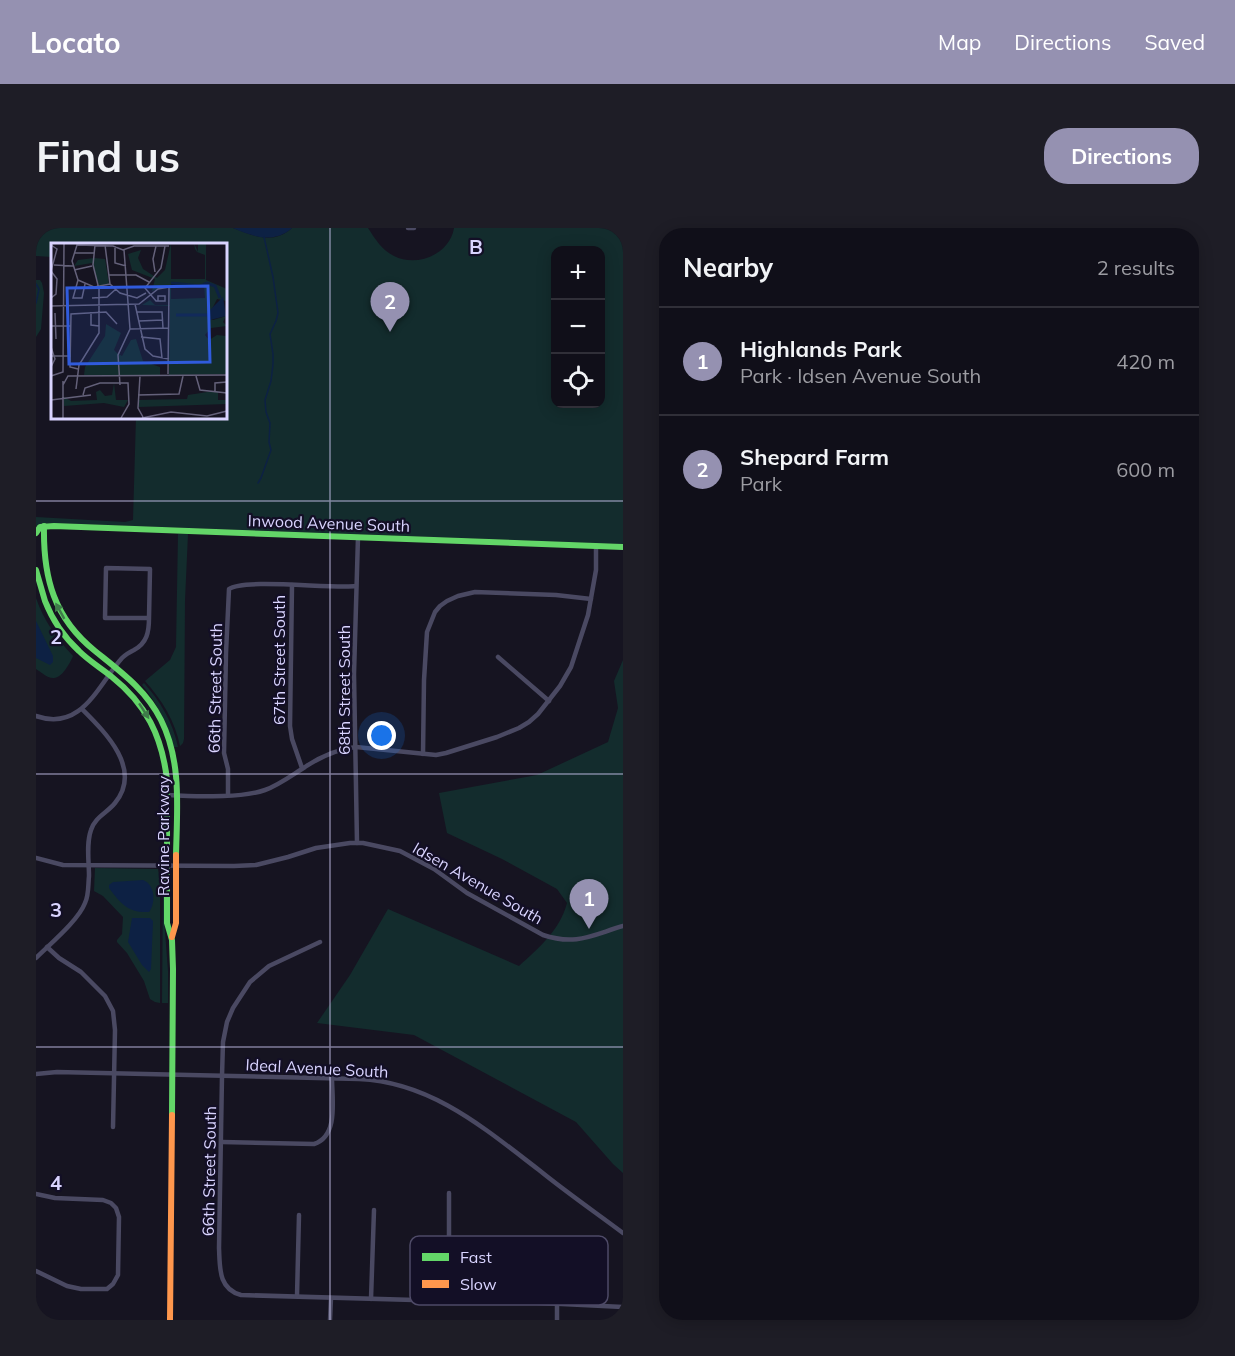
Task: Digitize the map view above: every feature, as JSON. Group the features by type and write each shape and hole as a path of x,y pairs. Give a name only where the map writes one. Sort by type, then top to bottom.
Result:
{"street":[{"path":"408,228 414,228"},
{"path":"36,532 44,526"},
{"name":"Inwood Avenue South","path":"44,526 623,547"},
{"name":"Ravine Parkway","path":"44,526 45,567 50,590 59,611 73,632 129,678 144,694 152,704 171,743 176,767 177,795 176,923 172,940"},
{"name":"68th Street South","path":"357,537 354,674 357,843"},
{"path":"168,795 249,794 266,789 338,750 356,747 436,755 468,747 519,728 529,722 549,701 571,667 588,615 596,570 596,546"},
{"path":"36,716 49,719 61,718 82,709 124,656 144,642 149,631 150,569 106,568 105,618 149,618"},
{"name":"Ravine Parkway","path":"36,570 44,600 62,631 79,651 136,699 154,727 164,757 168,795 167,923 172,940 173,969 170,1320"},
{"name":"66th Street South","path":"228,795 228,769 224,753 229,590 232,587 255,584 292,585"},
{"path":"292,585 356,586"},
{"name":"67th Street South","path":"292,585 290,726 302,768"},
{"path":"423,754 427,632 435,612 442,604 458,596 475,592 556,595 591,599"},
{"path":"498,657 549,701"},
{"path":"36,958 83,908 88,892 89,835 98,818 118,799 123,787 124,777 120,758 113,743 82,709"},
{"name":"Idsen Avenue South","path":"36,858 60,865 256,865 288,858 316,848 357,843 400,851 434,869 467,892 543,935 557,940 582,939 623,926"},
{"name":"66th Street South","path":"297,1296 241,1295 234,1293 220,1275 223,1042 227,1022 242,992 250,982 269,966 320,942"},
{"path":"47,947 81,972 103,993 114,1012 112,1127"},
{"name":"Ideal Avenue South","path":"36,1074 57,1072 370,1079 399,1084 423,1092 448,1105 496,1137 623,1233"},
{"path":"222,1142 314,1144 321,1142 330,1130 332,1078"},
{"path":"449,1193 449,1236"},
{"path":"36,1194 56,1198 106,1201 116,1207 119,1217 118,1274 115,1282 109,1288 100,1290 73,1288 36,1271"},
{"path":"371,1299 374,1210"},
{"path":"299,1215 297,1296 410,1300"},
{"path":"330,1320 331,1298"},
{"path":"590,1305 623,1307"}],"green space":[{"path":"36,228 233,228 256,236 271,238 292,228 368,228 379,244 390,254 413,260 431,256 439,251 446,245 454,228 623,228 623,544 52,523 36,526 36,517 125,522 133,520 136,418 226,418 226,243 51,243 51,257 36,256"},
{"path":"36,280 42,283 44,293 41,329 36,337"},
{"path":"178,534 188,534 184,739 180,746 167,711 145,681 170,660 176,647"},
{"path":"36,598 52,629 73,656 60,676 54,678 36,669"},
{"path":"623,660 623,1173 576,1122 414,1035 317,1023 350,975 388,909 519,966 548,938 564,913 567,903 557,889 447,833 439,793 537,775 608,742 618,708 614,681"},
{"path":"144,683 165,712 178,747 174,747 165,722 142,685"},
{"path":"95,868 158,869 160,1003 150,999 144,981 127,953 117,942 122,934 123,917 103,896 94,891"},
{"path":"161,870 164,874 168,1003 162,1003 163,883"}],"water":[{"path":"233,228 292,228 278,236 264,237"},
{"path":"36,621 53,656 53,662 50,665 36,658"},
{"path":"143,880 150,885 153,894 153,904 149,912 130,909 117,899 109,888 113,882"},
{"path":"132,918 150,918 153,921 149,972 128,942"}],"waterway":[{"path":"258,483 271,450 270,423 265,400 273,364 270,334 278,313 264,237"},
{"path":"36,284 39,289 36,303"}],"traffic: fast":[{"path":"44,526 49,580 61,611 81,638 123,674 148,700 168,736 177,786 176,855"},
{"path":"36,533 40,527 54,526 623,547"},
{"path":"36,570 45,601 59,628 83,655 124,687 134,698 150,722 165,764 167,923 172,940 173,969 172,1115"}],"traffic: slow":[{"path":"172,937 176,923 176,855"},
{"path":"170,1320 172,1115"}],"place":[{"name":"Shepard Farm","path":"390,332"},
{"name":"Highlands Park","path":"589,929"}]}
